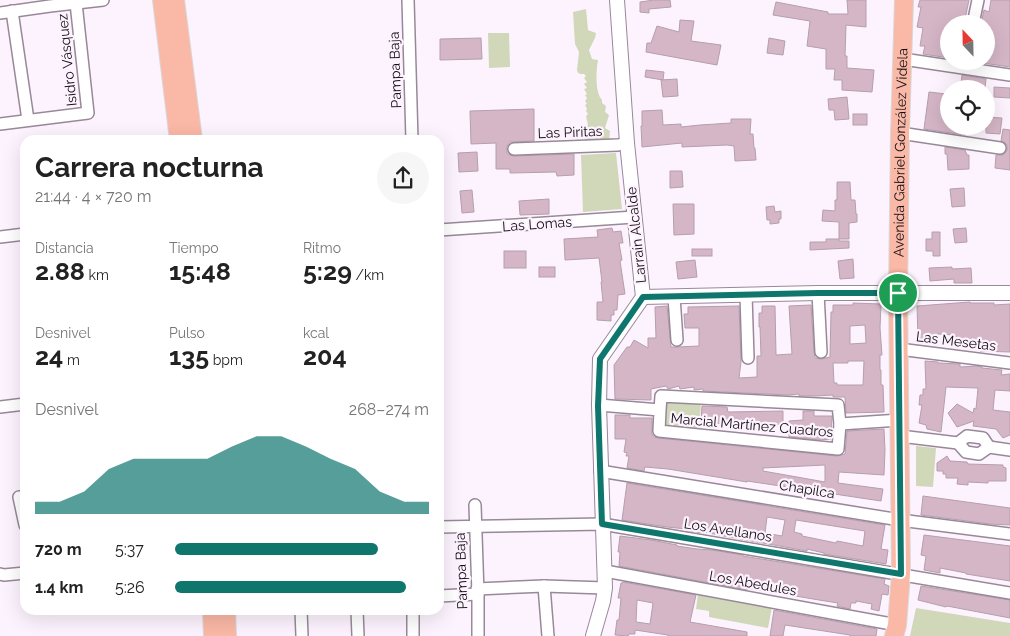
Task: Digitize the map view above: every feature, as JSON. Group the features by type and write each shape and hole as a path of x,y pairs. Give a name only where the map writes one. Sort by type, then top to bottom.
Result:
{"main road":[{"path":"162,0 179,135"},
{"path":"176,0 192,135"},
{"name":"Avenida Gabriel González Videla","path":"896,630 901,574 898,293 904,0"},
{"path":"212,615 213,636"},
{"path":"226,615 227,636"}],"street":[{"path":"0,124 28,120 6,12 50,3 103,0"},
{"name":"Pampa Baja","path":"408,0 412,135"},
{"name":"Larraín Alcalde","path":"594,636 605,588 598,406 600,359 643,297 627,143 617,0"},
{"path":"975,15 978,0"},
{"name":"Isidro Vásquez","path":"28,120 88,113 76,3"},
{"path":"903,59 1010,75"},
{"path":"900,133 1000,148"},
{"name":"Las Piritas","path":"514,148 618,145 627,143"},
{"name":"Las Lomas","path":"444,230 634,218"},
{"path":"0,237 20,235"},
{"path":"818,293 822,352"},
{"path":"643,297 818,293 1010,293"},
{"path":"746,295 748,358"},
{"path":"674,296 677,340"},
{"name":"Las Mesetas","path":"899,349 1010,363"},
{"name":"Marcial Martínez Cuadros","path":"660,396 838,405 840,424 838,449 659,431 660,410 660,396"},
{"path":"0,407 20,405"},
{"name":"Marcial Martínez Cuadros","path":"598,406 660,410"},
{"name":"Marcial Martínez Cuadros","path":"840,424 900,428 958,443"},
{"path":"989,447 983,438 967,436 958,443 966,452 979,454 989,447 1010,450"},
{"name":"Chapilca","path":"600,471 900,520 1010,534"},
{"path":"19,497 20,502"},
{"name":"Pampa Baja","path":"475,505 478,636"},
{"name":"Los Avellanos","path":"444,527 602,524 1010,593"},
{"name":"Los Abedules","path":"605,571 896,630"},
{"path":"0,574 20,573"},
{"path":"544,586 548,636"},
{"path":"444,595 544,586 605,588"},
{"path":"301,615 302,636"},
{"path":"357,615 358,636"},
{"path":"413,615 413,636"}],"green space":[{"path":"586,9 588,30 596,33 589,50 592,59 598,60 597,87 602,103 606,106 605,112 609,115 605,128 610,131 609,141 587,143 584,140 589,136 586,131 588,130 586,116 588,114 585,105 587,104 585,101 587,98 585,95 587,94 584,89 587,88 584,84 587,82 584,78 586,76 578,73 577,70 579,52 575,44 573,12"},
{"path":"488,33 509,33 510,67 489,68"},
{"path":"616,153 622,209 583,212 581,155"},
{"path":"665,400 701,403 699,429 663,426"},
{"path":"916,446 936,448 933,487 916,486"},
{"path":"698,594 772,607 768,628 709,617 709,611 696,609"},
{"path":"916,608 1010,623 1010,636 910,636"}],"building":[{"path":"670,0 671,7 649,9 649,13 640,12 640,2"},
{"path":"847,0 866,0 866,27 846,25 845,56 847,56 847,68 874,70 872,92 842,90 842,80 834,80 835,69 826,69 826,49 807,46 810,21 773,15 776,2 828,12 828,14 848,14"},
{"path":"920,0 969,0 966,15 940,15 940,57 923,54 925,46 920,46 923,28 917,27 921,7 918,7"},
{"path":"991,0 1010,0 1010,67 995,65 995,15 983,15 984,10 989,12"},
{"path":"680,20 694,21 691,41 721,45 717,65 646,52 647,43 651,43 657,26 679,32"},
{"path":"481,38 482,59 440,60 440,39"},
{"path":"769,38 785,41 783,55 767,53"},
{"path":"646,70 664,72 663,80 645,77"},
{"path":"962,75 986,79 986,80 961,80"},
{"path":"677,79 678,96 663,97 661,80"},
{"path":"995,87 1010,88 1010,98 995,97"},
{"path":"929,92 940,93 940,131 924,129"},
{"path":"847,97 849,119 835,120 834,110 829,110 828,99"},
{"path":"534,109 534,141 510,142 507,146 507,153 514,156 574,154 574,175 557,176 556,172 510,173 510,169 496,169 496,143 471,144 470,111"},
{"path":"662,110 663,125 681,124 681,127 731,123 731,119 751,119 750,134 753,134 756,160 735,161 734,146 727,145 682,147 682,143 642,147 642,111"},
{"path":"853,114 867,114 867,125 853,125"},
{"path":"995,118 1002,118 1000,134 995,134"},
{"path":"1003,129 1010,130 1010,170 995,168 996,155 1003,155 1007,150 1007,145 1001,141"},
{"path":"945,147 965,150 967,155 969,155 969,169 948,170"},
{"path":"477,152 478,171 459,172 458,153"},
{"path":"670,171 682,171 683,187 670,188"},
{"path":"837,182 850,182 851,200 855,200 857,222 849,223 849,239 839,239 839,222 822,221 823,210 835,211"},
{"path":"964,188 965,206 952,207 950,189"},
{"path":"472,190 474,212 462,213 460,191"},
{"path":"549,199 549,214 520,215 519,201"},
{"path":"673,204 694,204 694,234 674,235"},
{"path":"774,206 775,212 781,211 781,219 779,219 779,223 770,224 770,220 767,220 766,207"},
{"path":"612,228 613,232 621,231 623,243 619,243 622,260 620,261 625,294 618,295 617,310 614,310 614,315 611,315 611,321 597,320 597,302 603,302 599,258 565,260 564,239 598,237 597,230"},
{"path":"966,228 967,242 955,243 953,229"},
{"path":"932,232 940,232 940,256 933,256 933,251 926,251 926,239 932,239"},
{"path":"826,239 849,241 849,248 810,250 810,242 826,242"},
{"path":"692,249 712,249 712,256 692,256"},
{"path":"504,251 526,251 526,268 504,268"},
{"path":"853,259 854,278 840,279 838,261"},
{"path":"695,260 697,277 678,279 676,262"},
{"path":"539,267 555,267 555,277 539,277"},
{"path":"952,267 952,269 971,268 972,283 954,283 954,279 930,281 929,268"},
{"path":"970,302 994,303 994,305 1010,304 1010,352 980,351 980,348 955,347 956,335 938,334 938,340 918,339 917,306"},
{"path":"853,303 881,304 882,355 880,355 880,370 881,385 883,385 884,412 846,413 845,397 833,397 833,395 799,396 799,394 703,391 703,389 694,390 694,387 680,389 679,386 668,389 666,386 651,389 651,400 615,399 614,365 634,340 648,348 648,338 656,338 655,307 667,306 671,347 677,347 699,346 699,328 685,328 684,314 688,314 688,307 739,306 741,362 739,378 757,377 757,356 761,356 759,313 762,313 762,306 775,306 776,355 792,354 789,306 811,305 815,358 821,359 830,357 831,312 833,312 833,305 853,305","holes":["865,325 866,343 850,344 850,326","848,361 864,361 863,385 837,385 837,383 834,383 833,363 848,363"]},
{"path":"925,361 960,364 960,367 976,366 1002,370 1001,375 1010,374 1010,391 995,390 993,410 1010,412 1010,435 1003,438 996,429 973,426 974,421 957,427 948,413 957,404 973,413 974,408 976,409 978,388 946,387 941,432 927,429 926,425 919,423 922,405 919,405 920,395 923,395 923,389 926,389"},
{"path":"702,406 727,407 728,412 783,411 783,424 760,427 760,425 749,425 749,422 744,422 744,420 724,420 724,424 701,421"},
{"path":"803,411 814,411 814,416 832,416 831,439 819,440 789,437 789,421 803,420"},
{"path":"615,415 630,415 630,418 652,418 652,434 658,438 837,456 845,454 847,431 884,429 884,475 839,472 838,483 883,489 881,501 668,469 645,467 644,471 627,468 629,456 626,456 627,453 624,452 626,439 615,439","holes":["825,465 825,482 763,471 763,468"]},
{"path":"947,456 950,461 967,462 968,464 1003,465 1006,468 1006,481 988,481 988,483 968,482 968,485 957,484 958,478 946,478 946,474 943,474 943,471 937,471 937,463"},
{"path":"627,483 885,525 881,549 888,550 886,564 824,554 807,549 807,551 704,532 686,531 686,529 622,520","holes":["767,517 785,520 782,536 765,533","796,520 865,531 863,546 802,536 802,534 794,532"]},
{"path":"923,496 1010,508 1010,525 921,515"},
{"path":"924,535 1010,546 1010,581 940,568 940,573 924,570 926,556 921,555"},
{"path":"620,536 885,579 884,584 889,586 888,595 882,594 879,611 871,609 872,604 856,601 856,603 851,603 850,609 837,606 838,603 748,588 747,590 619,566"},
{"path":"622,583 696,595 690,622 747,632 747,636 668,636 635,630 635,634 629,634 628,636 615,635 617,620 619,620 621,598 618,598","holes":["637,600 653,603 650,624 636,622"]},
{"path":"921,586 1010,600 1010,618 918,600"},
{"path":"774,610 877,629 876,636 850,636 785,625 783,636 770,636"}],"route":[{"path":"898,293 901,574 602,524 598,406 600,359 643,297 898,293"}]}
